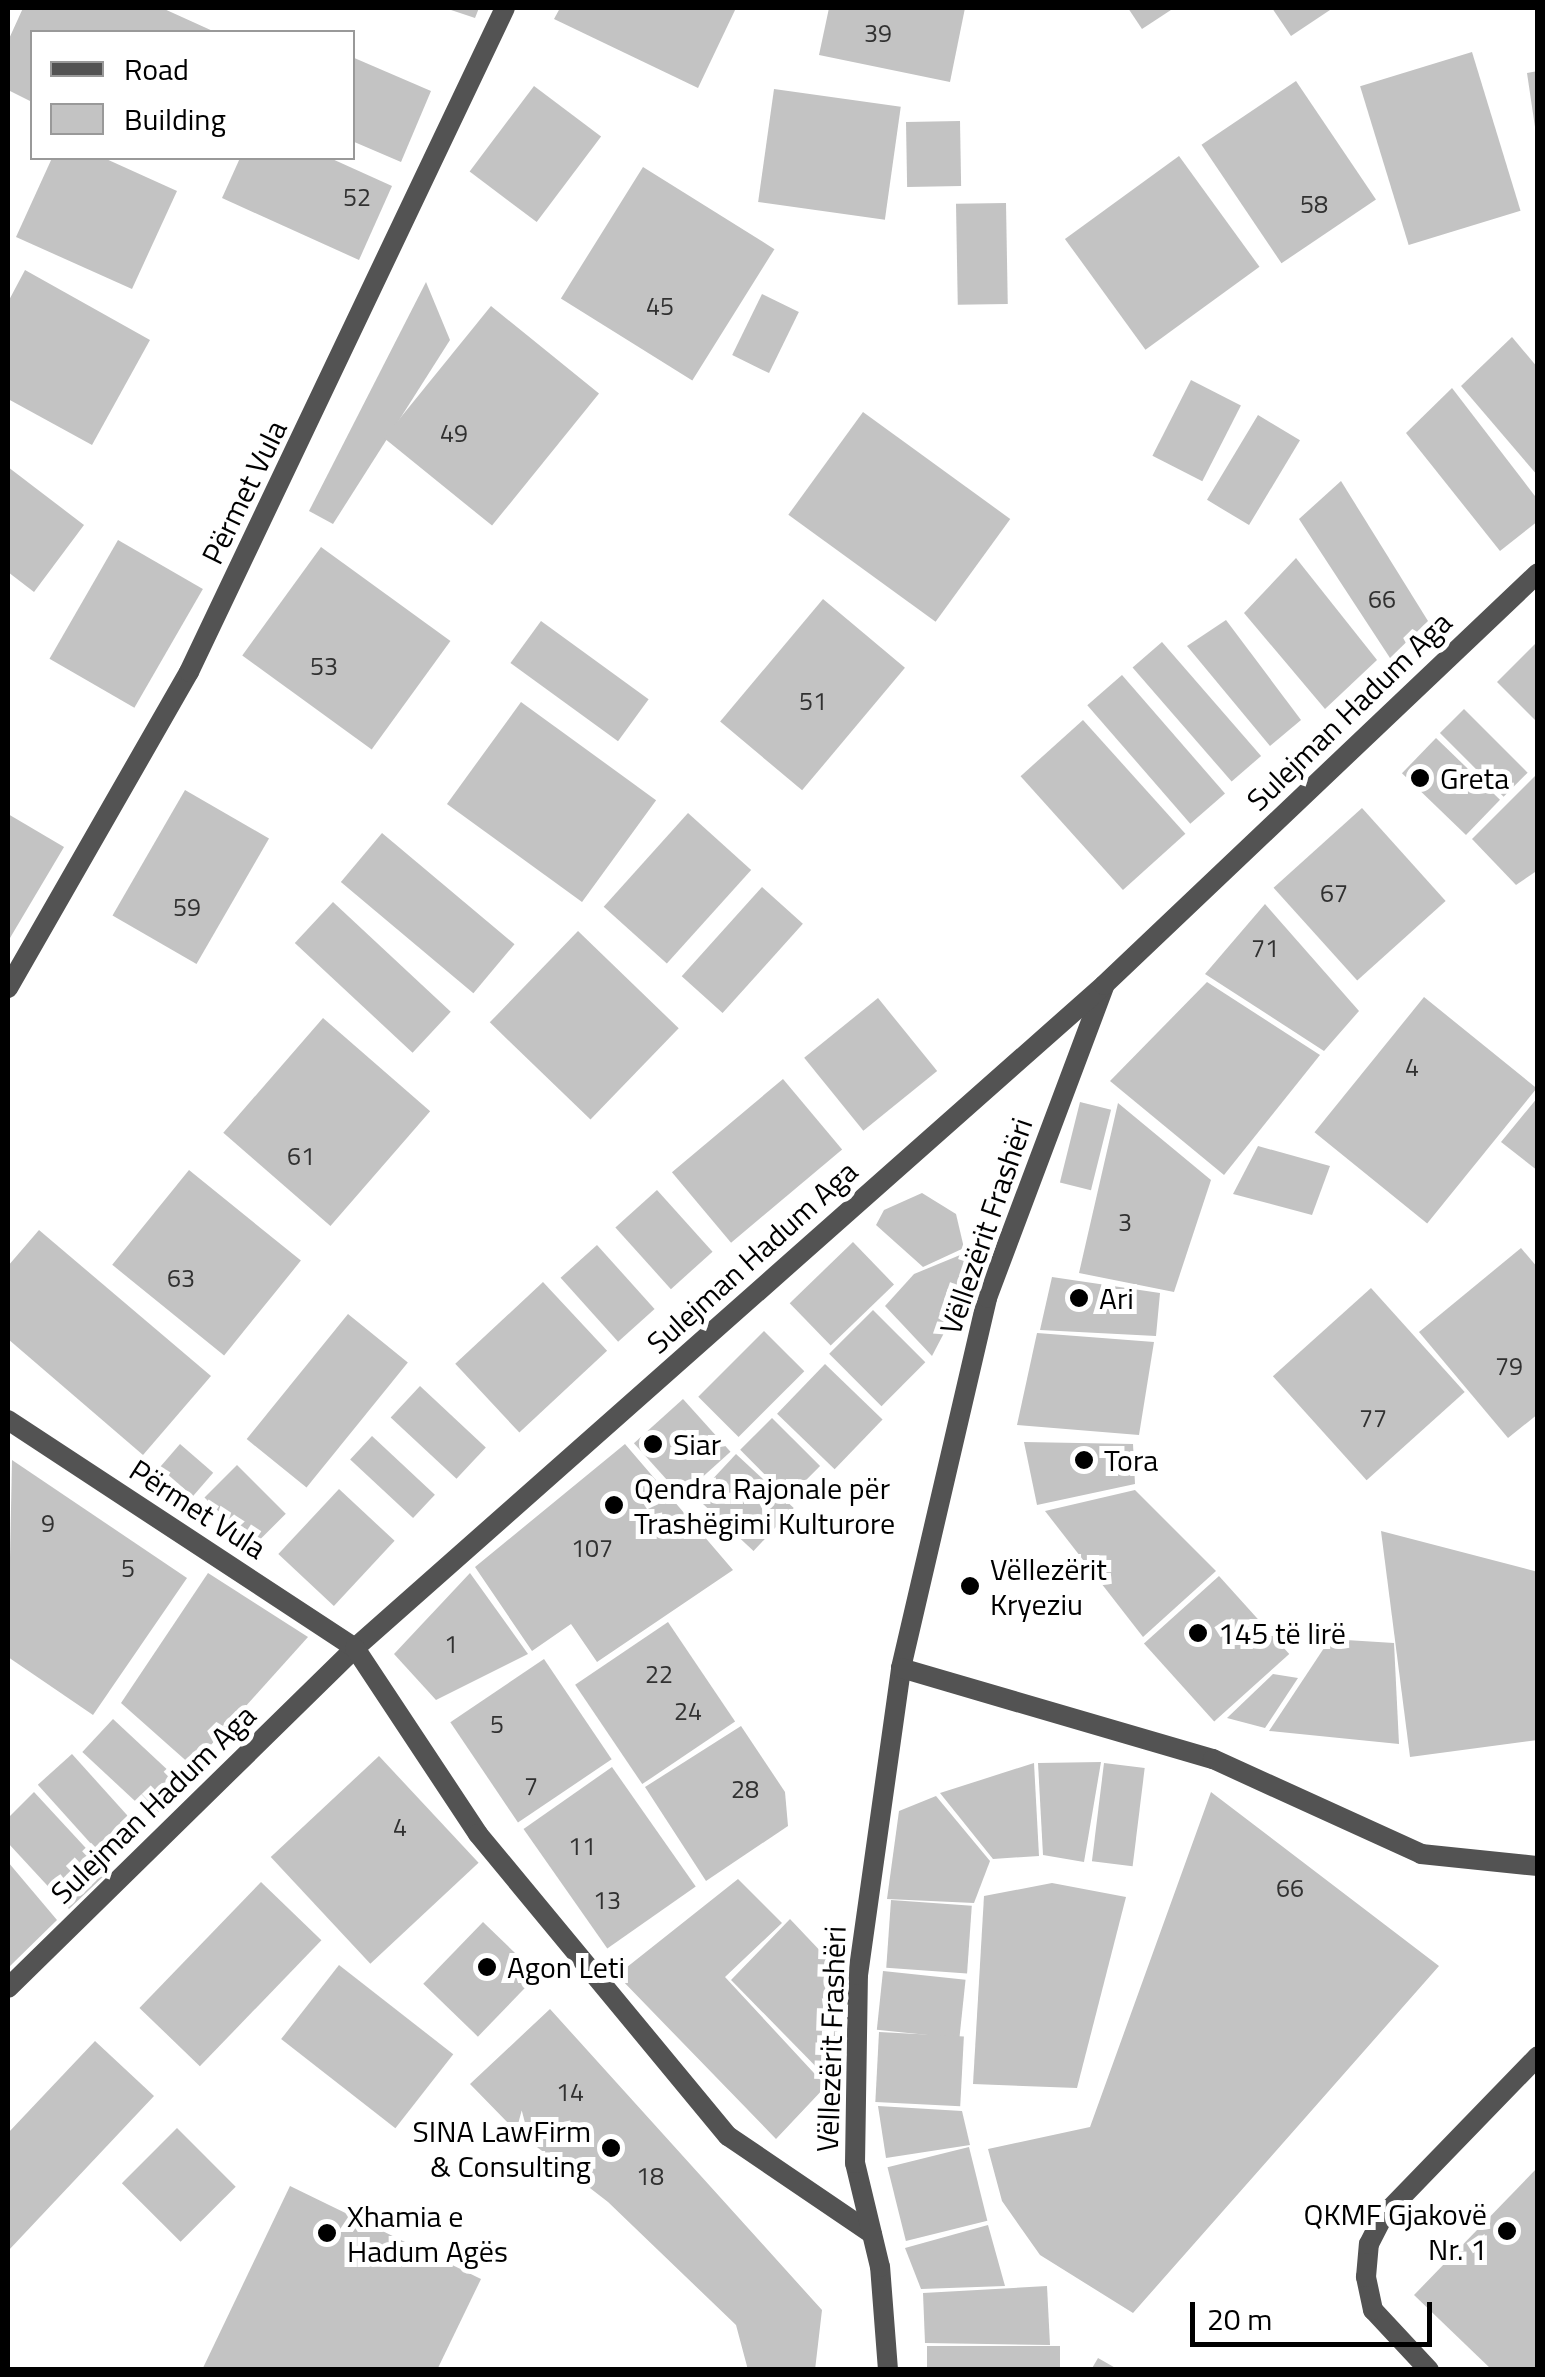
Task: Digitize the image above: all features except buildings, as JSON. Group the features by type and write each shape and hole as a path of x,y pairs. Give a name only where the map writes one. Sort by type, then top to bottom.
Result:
{"street":[{"name":"Përmet Vula","path":"8,988 189,672 504,8"},
{"name":"Sulejman Hadum Aga","path":"8,1988 356,1648 1104,984 1538,573"},
{"name":"Vëllezërit Frashëri","path":"888,2370 872,2234 855,2163 858,1975 901,1668 987,1298 1104,984"},
{"name":"Përmet Vula","path":"8,1420 356,1648"},
{"path":"356,1648 478,1834 728,2136 872,2234"},
{"path":"901,1668 1213,1759 1421,1854 1538,1866"},
{"path":"1430,2370 1373,2310 1366,2278 1369,2244 1384,2215 1538,2056"}],"place":[{"name":"Greta","path":"1420,778"},
{"name":"Ari","path":"1079,1298"},
{"name":"Siar","path":"653,1444"},
{"name":"Tora","path":"1084,1460"},
{"name":"Qendra Rajonale për Trashëgimi Kulturore","path":"614,1505"},
{"name":"Vëllezërit Kryeziu","path":"970,1586"},
{"name":"145 të lirë","path":"1198,1633"},
{"name":"Agon Leti","path":"487,1967"},
{"name":"SINA LawFirm & Consulting","path":"611,2148"},
{"name":"QKMF Gjakovë Nr. 1","path":"1507,2231"},
{"name":"Xhamia e Hadum Agës","path":"327,2233"}]}
